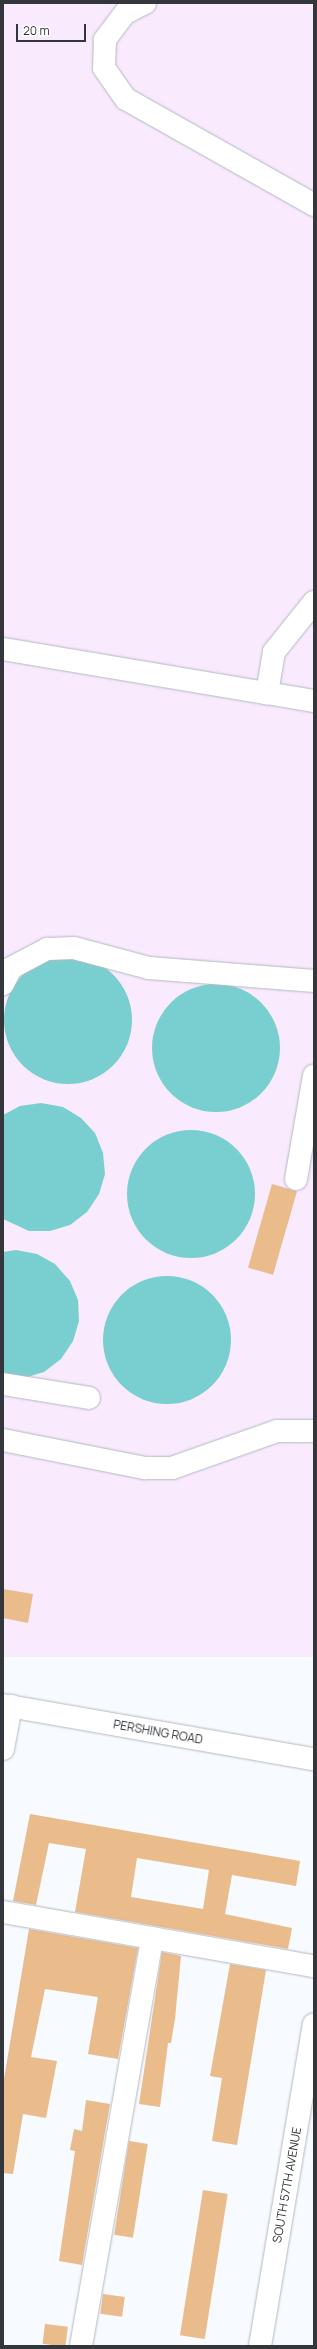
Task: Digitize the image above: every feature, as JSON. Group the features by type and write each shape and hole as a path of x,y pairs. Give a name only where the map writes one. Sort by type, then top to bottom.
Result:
{"street":[{"path":"144,3 125,13 105,40 104,68 126,99 314,205"},
{"path":"267,693 274,652 314,602"},
{"path":"3,649 314,701"},
{"path":"3,984 11,968 47,949 74,948 149,968 314,981"},
{"path":"296,1179 314,1076"},
{"path":"3,1384 89,1398"},
{"path":"3,1440 145,1468 172,1468 277,1431 314,1431"},
{"path":"3,1749 7,1705"},
{"name":"PERSHING ROAD","path":"7,1705 314,1759"},
{"path":"3,1912 314,1966"},
{"path":"81,2346 152,1938"},
{"name":"SOUTH 57TH AVENUE","path":"260,2346 314,2024"}],"shaded area":[{"path":"3,3 314,3 314,1657 3,1657"}],"water":[{"path":"68,956 80,957 92,961 113,975 127,996 131,1008 131,1032 127,1044 113,1065 92,1079 80,1083 68,1084 56,1083 44,1079 23,1065 9,1044 5,1032 4,1020 5,1008 9,996 23,975 44,961 56,957"},
{"path":"210,984 222,984 235,987 252,995 265,1007 277,1029 280,1048 279,1060 275,1072 269,1084 257,1097 235,1109 222,1112 210,1112 197,1109 180,1101 167,1089 155,1067 152,1054 152,1042 155,1029 163,1012 175,999 197,987"},
{"path":"41,1103 63,1107 81,1118 95,1133 103,1153 105,1174 99,1194 87,1212 70,1225 50,1231 29,1231 3,1219 3,1115 20,1106"},
{"path":"185,1130 197,1130 210,1133 227,1141 240,1153 252,1175 255,1194 254,1206 250,1218 244,1230 232,1243 210,1255 197,1258 185,1258 172,1255 155,1247 142,1235 130,1213 127,1200 127,1188 130,1175 138,1158 150,1145 172,1133"},
{"path":"16,1250 37,1254 55,1264 70,1281 78,1300 79,1321 73,1341 61,1359 44,1372 24,1378 3,1378 3,1252"},
{"path":"161,1276 173,1276 186,1279 203,1287 216,1299 228,1321 231,1340 230,1352 226,1364 220,1376 208,1389 186,1401 173,1404 161,1404 148,1401 131,1393 118,1381 106,1359 103,1346 103,1334 106,1321 114,1304 126,1291 148,1279"}],"building":[{"path":"272,1184 297,1191 273,1275 248,1268"},
{"path":"3,1589 33,1594 28,1623 3,1618"},
{"path":"30,1814 300,1861 296,1886 232,1875 225,1914 292,1928 288,1949 75,1912 86,1849 49,1843 36,1905 13,1901","holes":["137,1858 209,1870 203,1909 131,1897"]},
{"path":"29,1929 138,1948 118,2059 88,2054 98,1997 45,1989 31,2057 57,2061 46,2118 23,2114 13,2174 3,2173 3,2085"},
{"path":"162,1952 181,1956 175,2019 171,2043 168,2043 160,2107 139,2104"},
{"path":"230,1964 266,1970 237,2145 212,2141 222,2078 210,2076"},
{"path":"86,2100 110,2104 82,2265 59,2261 75,2151 70,2150 74,2129 82,2131"},
{"path":"129,2141 148,2144 133,2238 114,2235"},
{"path":"203,2190 228,2194 205,2339 180,2335"},
{"path":"103,2294 125,2297 122,2317 100,2314"},
{"path":"45,2324 68,2327 65,2346 43,2344"}]}
